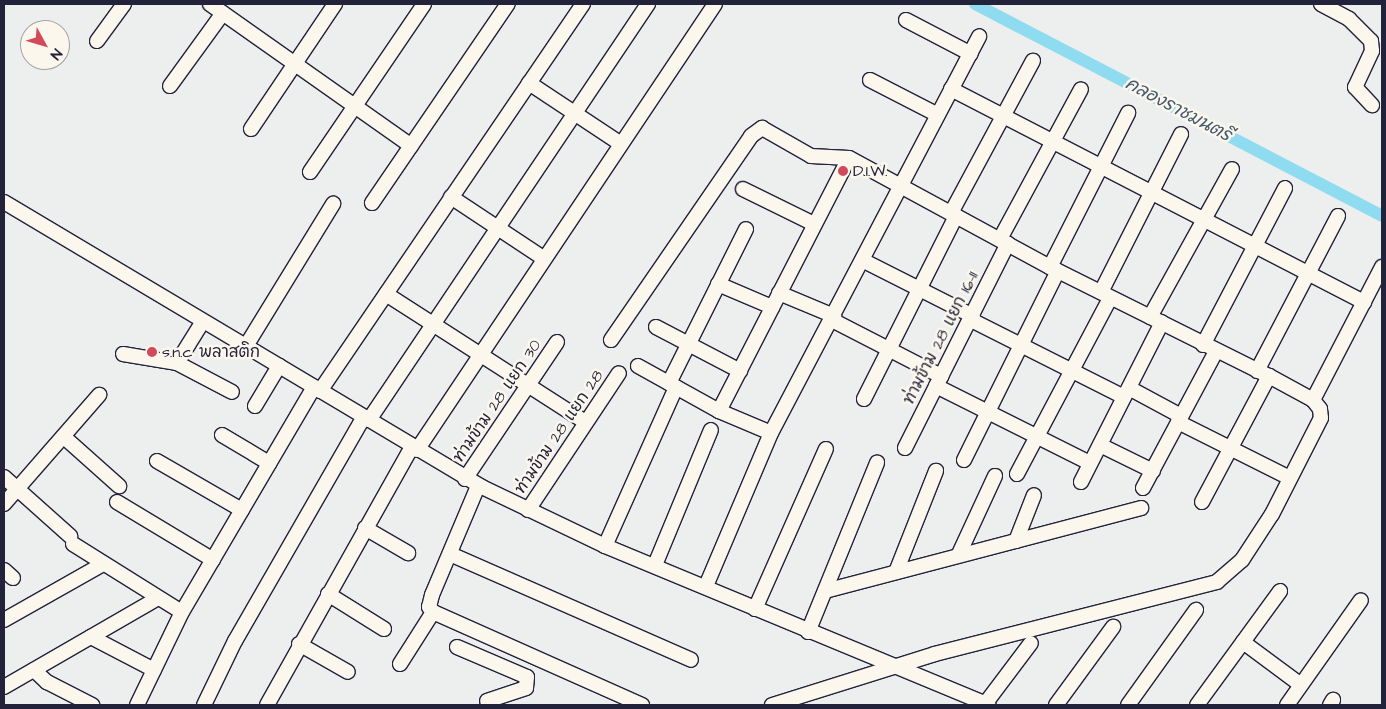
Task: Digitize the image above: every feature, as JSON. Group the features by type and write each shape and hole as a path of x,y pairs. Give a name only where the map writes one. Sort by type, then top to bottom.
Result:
{"street":[{"path":"97,41 124,4"},
{"path":"251,129 335,4"},
{"path":"310,172 424,4"},
{"path":"372,203 508,4"},
{"path":"137,705 182,612 269,463 317,389 386,294 583,4"},
{"path":"204,705 250,615 366,419 499,230 648,4"},
{"path":"267,705 299,644 415,448 481,356 543,258 715,4"},
{"path":"1321,4 1350,19 1371,41 1372,51 1355,87 1372,106"},
{"path":"170,86 219,7 293,66 411,146"},
{"path":"906,20 970,54"},
{"path":"706,586 771,433 903,188 979,36"},
{"path":"864,400 920,288 953,215 1033,61"},
{"path":"870,80 938,115"},
{"path":"528,84 621,144"},
{"path":"951,89 1364,302"},
{"name":"ท่ามข้าม 28 แยก 16-11","path":"905,448 972,318 1004,241 1052,142 1081,89"},
{"path":"964,460 1020,346 1101,166 1128,112"},
{"path":"611,340 756,131 768,130 811,156 849,158 1054,269 1263,373 1313,400 1320,409 1321,418 1290,478 1242,560 1218,582 895,666 796,703 775,705"},
{"path":"1017,474 1072,371 1151,193 1181,134"},
{"path":"719,411 849,158"},
{"path":"1081,482 1126,393 1156,320 1204,219 1232,169"},
{"path":"1144,488 1180,419 1255,245 1285,188"},
{"path":"743,189 814,224"},
{"path":"451,197 543,258"},
{"path":"4,202 465,479 605,546 706,586 808,632 895,666 986,705 1031,643"},
{"path":"246,346 333,204"},
{"path":"1202,502 1230,448 1308,274 1338,216"},
{"path":"605,546 688,344 746,229"},
{"path":"864,261 920,288 1020,346 1180,419 1230,448 1290,478"},
{"path":"1313,400 1382,267"},
{"path":"718,284 772,306"},
{"path":"779,293 833,318 890,349 988,411 1090,463"},
{"path":"386,294 585,422"},
{"path":"177,363 203,321"},
{"path":"656,327 740,371"},
{"name":"ท่ามข้าม 28 แยก 30","path":"465,479 557,342"},
{"path":"123,354 177,363 232,392"},
{"path":"254,406 279,366"},
{"path":"638,366 719,411 771,433"},
{"name":"ท่ามข้าม 28 แยก 28","path":"528,510 619,373"},
{"path":"4,504 100,395"},
{"path":"655,565 711,430"},
{"path":"222,436 269,463"},
{"path":"64,437 119,486"},
{"path":"1100,445 1152,471"},
{"path":"755,609 826,450"},
{"path":"157,461 242,510"},
{"path":"808,632 877,463"},
{"path":"896,572 936,470"},
{"path":"960,554 995,476"},
{"path":"4,477 72,540 103,564 182,612"},
{"path":"400,664 433,612 430,602 478,486"},
{"path":"1016,541 1034,495"},
{"path":"117,502 212,560"},
{"path":"825,591 1141,508"},
{"path":"366,528 408,553"},
{"path":"450,554 691,660"},
{"path":"4,620 103,564"},
{"path":"1197,705 1280,591"},
{"path":"328,594 384,630"},
{"path":"4,687 158,598"},
{"path":"1287,705 1361,600"},
{"path":"1128,705 1196,610"},
{"path":"433,612 642,705"},
{"path":"1056,705 1113,627"},
{"path":"91,637 154,670"},
{"path":"1243,642 1301,685"},
{"path":"299,644 348,672"},
{"path":"457,647 528,676 526,688 485,704"},
{"path":"34,670 47,682 92,705"}],"waterway":[{"name":"คลองราชมนตรี","path":"975,4 1382,216"}],"place":[{"name":"D.I.W.","path":"843,171"},
{"name":"s.n.c พลาสติก","path":"152,352"}]}
